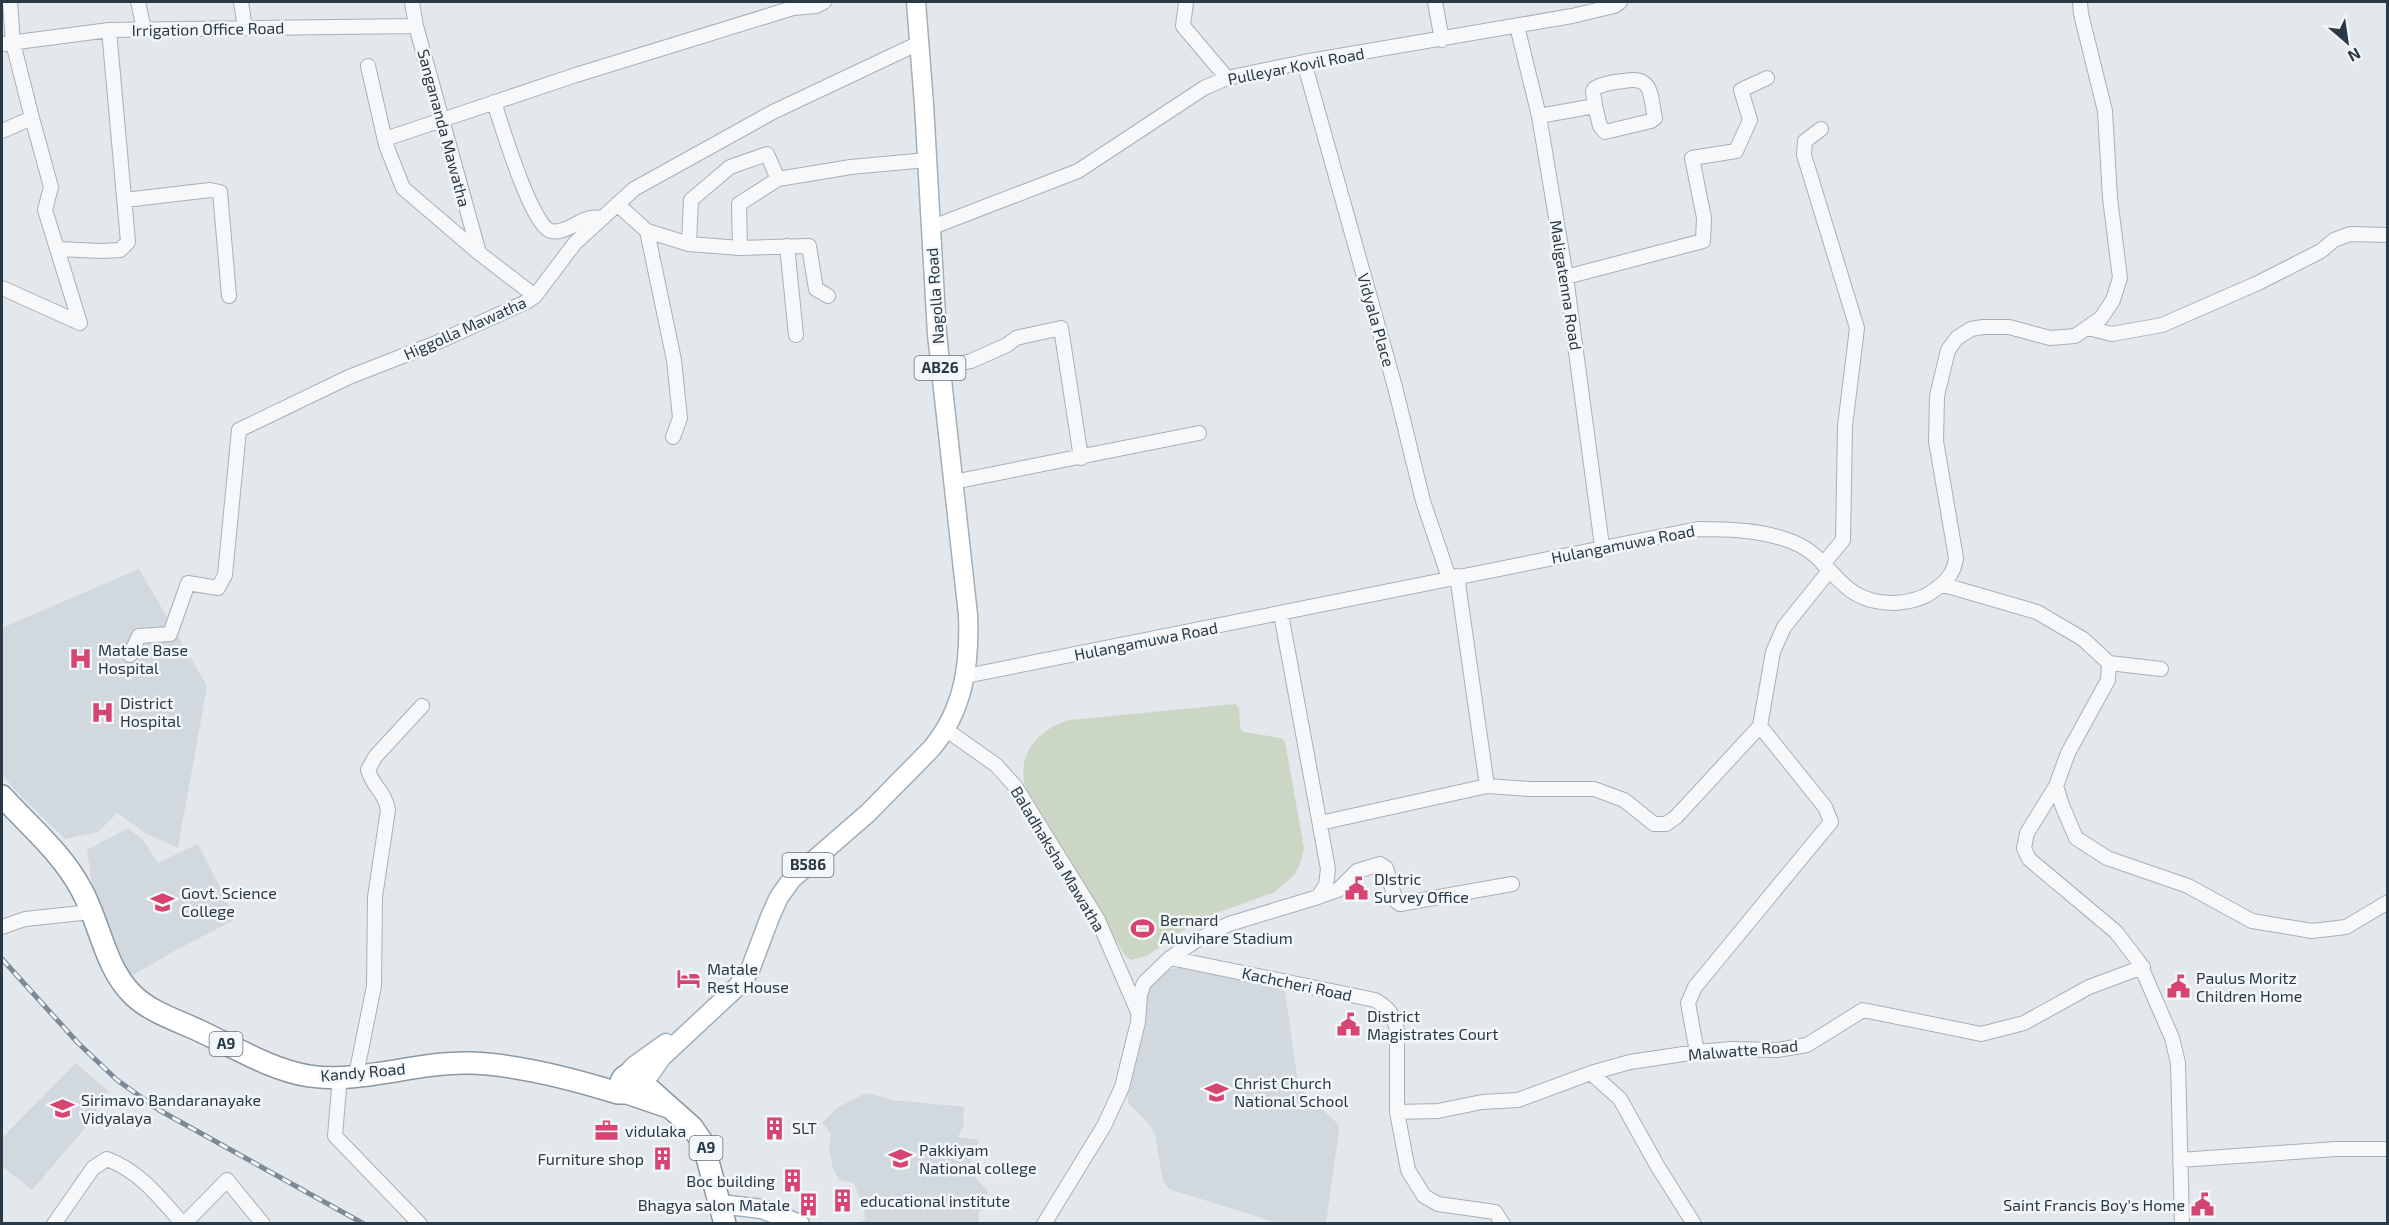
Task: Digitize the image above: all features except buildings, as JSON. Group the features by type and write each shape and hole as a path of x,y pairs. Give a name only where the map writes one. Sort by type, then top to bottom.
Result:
{"highway":[{"name":"Kandy Road","path":"2,796 71,872 120,979 140,1001 276,1067 308,1076 348,1076 426,1066 473,1063 564,1078 618,1093 631,1084 668,1107 692,1127 703,1143 722,1214"}],"main road":[{"name":"Nagolla Road","path":"916,2 940,368 968,615 966,676 960,698 945,729"},
{"name":"B586","path":"631,1084 650,1074 662,1057 737,987 750,970 774,907 792,879 897,785 931,749 945,729"},
{"path":"722,1214 762,1209 800,1224"}],"street":[{"path":"2,288 80,323 45,210 51,188 32,118 7,44 10,2"},
{"path":"138,2 144,29"},
{"path":"241,2 245,28"},
{"name":"Sangananda Mawatha","path":"412,2 416,26 479,253"},
{"path":"384,139 793,8 816,6 824,2"},
{"path":"1186,2 1182,26 1227,78"},
{"path":"1436,2 1442,40"},
{"name":"Pulleyar Kovil Road","path":"930,228 1078,171 1204,88 1227,78 1304,62 1572,16 1614,6 1620,2"},
{"path":"2080,2 2105,111 2110,198 2120,279 2113,300 2101,318 2075,336 2050,338 2009,327 1983,327 1971,329 1957,338 1948,350 1937,396 1936,441 1956,558 1955,569 1944,585 2037,612 2083,639 2109,663 2161,669"},
{"name":"Irrigation Office Road","path":"7,44 109,30 416,26"},
{"name":"Maligatenna Road","path":"1517,26 1539,116 1566,277 1602,546"},
{"path":"58,249 120,250 128,242 109,30"},
{"name":"Higgolla Mawatha","path":"130,655 139,636 170,634 188,583 218,588 225,575 239,430 349,377 436,343 528,301 535,296 575,243 634,189 772,112 919,42"},
{"name":"Vidyala Place","path":"1304,62 1395,387 1422,501 1453,577 1487,786"},
{"path":"368,66 384,139 403,188 479,253 535,296"},
{"path":"1566,277 1703,241 1704,218 1692,158 1737,150 1750,120 1741,90 1767,78"},
{"path":"1642,79 1646,83 1655,118 1651,121 1605,132 1600,126 1595,106 1593,91 1599,86 1642,79"},
{"path":"494,102 526,197 541,225 547,230 558,231 590,218 604,217"},
{"path":"1539,116 1595,106"},
{"path":"2,131 32,118"},
{"path":"1320,823 1487,786 1529,789 1594,789 1624,800 1654,824 1666,824 1676,817 1760,726 1773,652 1784,627 1843,540 1845,426 1857,327 1804,154 1805,141 1821,129"},
{"path":"689,244 691,200 730,167 767,154 778,179"},
{"path":"740,248 739,204 778,179 851,167 927,160"},
{"path":"125,200 210,190 220,192 229,296"},
{"path":"617,204 647,231 689,244 740,248 809,246 816,289 828,296"},
{"path":"647,231 674,360 680,418 673,437"},
{"path":"2088,328 2112,334 2162,325 2258,283 2321,251 2334,240 2350,234 2388,235"},
{"path":"787,246 796,335"},
{"path":"940,368 971,361 1007,345 1016,338 1061,328 1081,458"},
{"path":"953,482 1199,433"},
{"name":"Hulangamuwa Road","path":"966,676 1281,614 1602,546 1698,529 1739,530 1792,542 1806,549 1854,594 1881,603 1902,603 1924,597 1944,585"},
{"path":"1281,614 1328,869 1326,885 1318,897"},
{"path":"2109,663 2108,680 2068,753 2056,786 2027,833 2024,848 2029,859 2116,932 2143,968 2172,1038 2178,1063 2182,1224"},
{"path":"420,1224 335,1136 348,1076 374,986 375,897 388,810 385,796 372,783 368,770 375,757 422,706"},
{"path":"1697,1053 1688,1003 1695,987 1832,822 1825,807 1760,726"},
{"name":"Baladhaksha Mawatha","path":"945,729 996,765 1015,786 1098,920 1138,1014"},
{"path":"2056,786 2076,838 2107,858 2188,886 2252,921 2312,931 2346,927 2388,902"},
{"path":"1044,1224 1104,1126 1122,1087 1138,1022 1140,994 1144,983 1170,958 1197,940 1229,924 1338,890 1357,871 1380,864 1386,868 1396,901 1400,904 1512,885"},
{"path":"2,927 25,919 91,912"},
{"name":"Kachcheri Road","path":"1170,958 1375,1000 1388,1008 1395,1020 1397,1031 1397,1112 1408,1170 1424,1196 1438,1204 1495,1212 1503,1224"},
{"name":"Malwatte Road","path":"1397,1112 1438,1111 1482,1102 1518,1100 1591,1073 1630,1062 1731,1049 1777,1050 1807,1045 1863,1010 1981,1034 2024,1023 2089,987 2143,968"},
{"path":"1591,1073 1620,1100 1694,1224"},
{"path":"2180,1160 2336,1149 2388,1149"},
{"path":"54,1224 93,1168 107,1159 126,1167 145,1182 183,1224 227,1180 263,1224"}],"shaded area":[{"name":"District Hospital","path":"139,569 207,686 178,848 147,834 117,813 98,832 65,839 15,790 2,774 2,628"},
{"name":"Govt. Science College","path":"128,828 143,840 158,863 198,844 236,919 130,977 92,885 87,850"},
{"name":"Christ Church National School","path":"1178,968 1280,987 1285,991 1298,1082 1301,1089 1338,1124 1339,1131 1326,1223 1278,1223 1169,1189 1163,1181 1155,1134 1149,1124 1129,1104 1127,1096 1141,1021 1144,989 1169,969"},
{"name":"Sirimavo Bandaranayake Vidyalaya","path":"76,1063 108,1091 86,1127 32,1190 2,1166 2,1138"},
{"name":"Pakkiyam National college","path":"866,1093 893,1100 965,1107 964,1125 958,1137 979,1140 968,1168 988,1192 979,1213 978,1223 856,1223 865,1220 864,1210 854,1183 839,1180 833,1168 829,1149 831,1133 822,1123 837,1108"}],"green space":[{"path":"1235,704 1239,708 1240,728 1244,732 1281,738 1285,741 1304,848 1301,861 1295,874 1275,892 1198,920 1148,955 1132,960 1126,957 1026,788 1023,776 1027,754 1032,745 1048,729 1070,720"}],"railway":[{"path":"2,959 78,1043 117,1080 159,1110 364,1224"}],"place":[{"name":"Matale Base Hospital","path":"80,659"},
{"name":"District Hospital","path":"102,712"},
{"name":"DIstric Survey Office","path":"1356,888"},
{"name":"Govt. Science College","path":"163,902"},
{"name":"Bernard Aluvihare Stadium","path":"1142,929"},
{"name":"Matale Rest House","path":"689,978"},
{"name":"Paulus Moritz Children Home","path":"2178,987"},
{"name":"District Magistrates Court","path":"1349,1025"},
{"name":"Christ Church National School","path":"1216,1092"},
{"name":"Sirimavo Bandaranayake Vidyalaya","path":"63,1109"},
{"name":"SLT","path":"774,1128"},
{"name":"vidulaka","path":"607,1131"},
{"name":"Furniture shop","path":"662,1159"},
{"name":"Pakkiyam National college","path":"901,1159"},
{"name":"Boc building","path":"793,1181"},
{"name":"educational institute","path":"842,1201"},
{"name":"Bhagya salon Matale","path":"808,1205"},
{"name":"Saint Francis Boy's Home","path":"2203,1205"}]}
